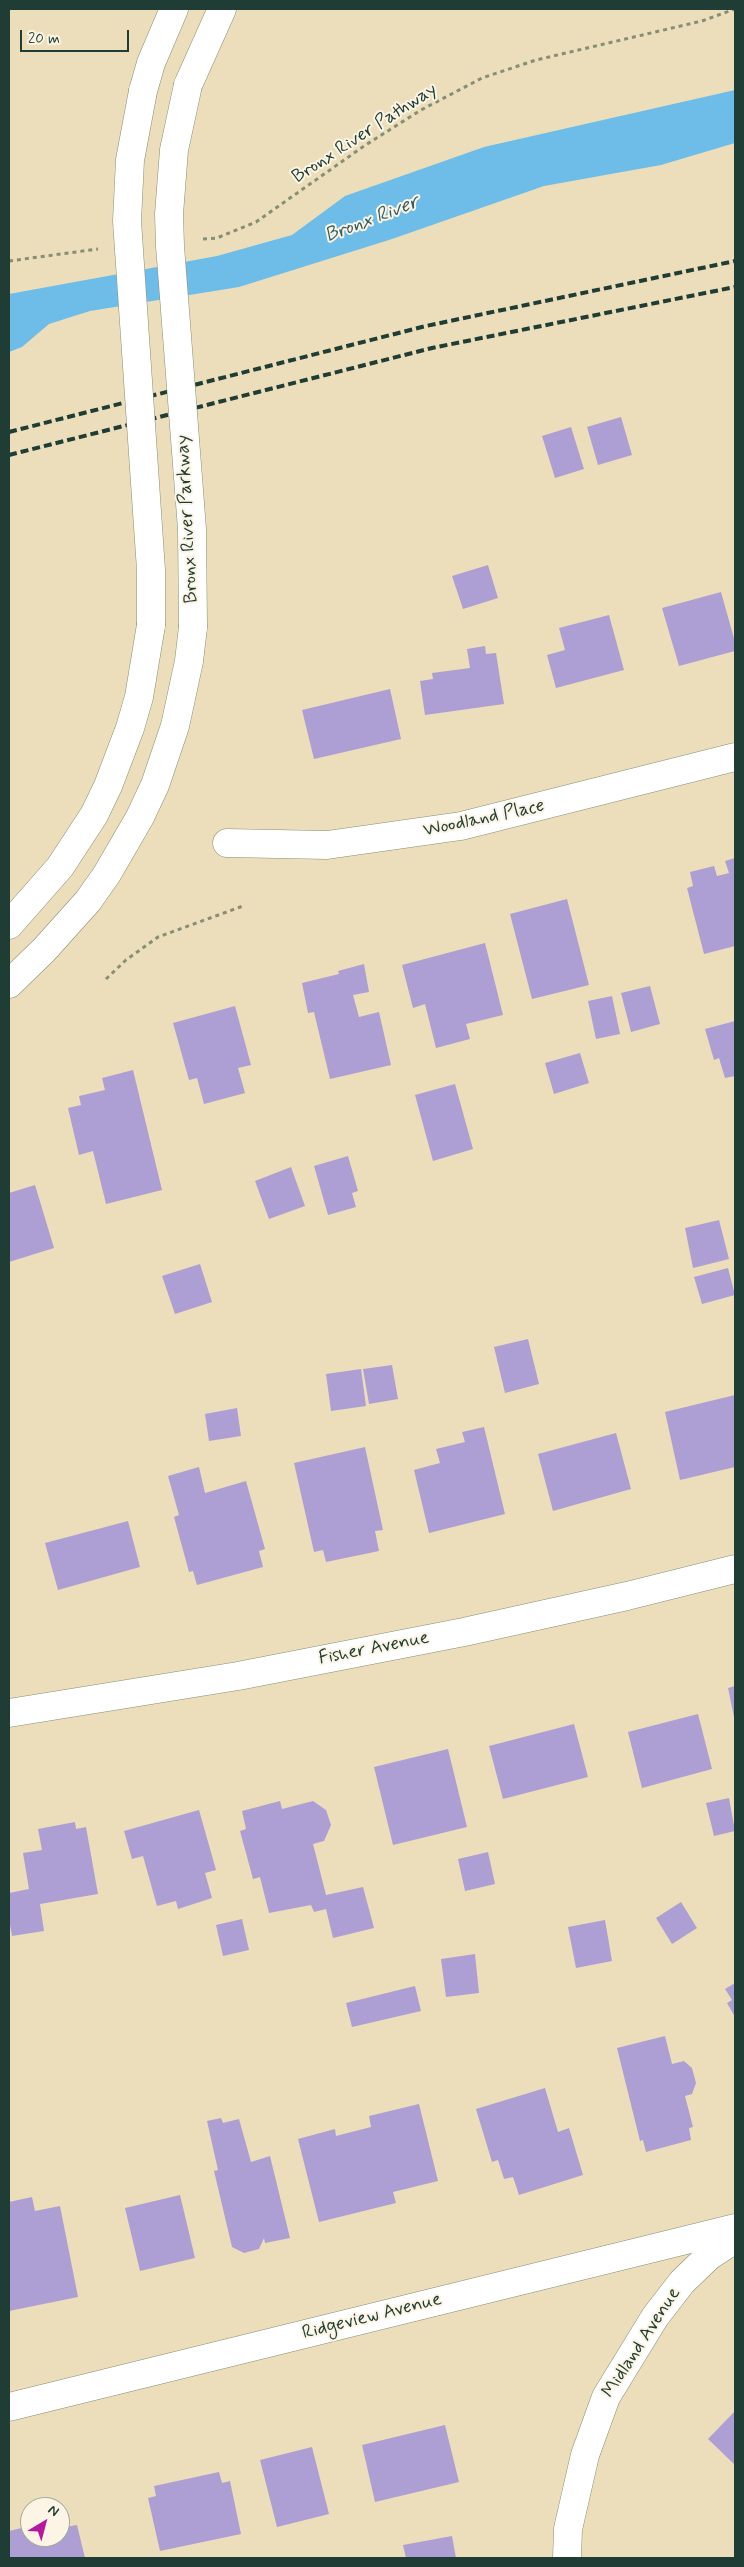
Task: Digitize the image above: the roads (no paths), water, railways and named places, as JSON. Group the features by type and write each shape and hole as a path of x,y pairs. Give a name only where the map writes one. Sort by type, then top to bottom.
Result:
{"main road":[{"name":"Bronx River Parkway","path":"9,925 60,867 101,800 120,758 133,720 147,661 151,625 151,570 127,220 130,160 143,91 151,63 174,9"},
{"name":"Bronx River Parkway","path":"9,984 44,950 88,900 107,874 140,817 155,785 175,726 189,661 193,627 192,529 169,214 174,150 188,84 222,9"},
{"name":"Woodland Place","path":"227,843 327,845 461,826 735,757"},
{"name":"Fisher Avenue","path":"9,1713 238,1676 454,1634 626,1596 735,1569"},
{"name":"Ridgeview Avenue","path":"9,2407 735,2228"},
{"name":"Midland Avenue","path":"567,2558 568,2529 585,2454 606,2397 655,2317 682,2282 709,2256 735,2239"}],"water":[{"name":"Bronx River","path":"735,90 735,143 661,165 544,186 392,239 239,287 90,311 49,324 22,347 9,352 9,294 217,256 292,235 345,196 484,147"}],"railway":[{"path":"9,432 426,326 735,261"},
{"path":"9,455 432,348 735,287"}]}
